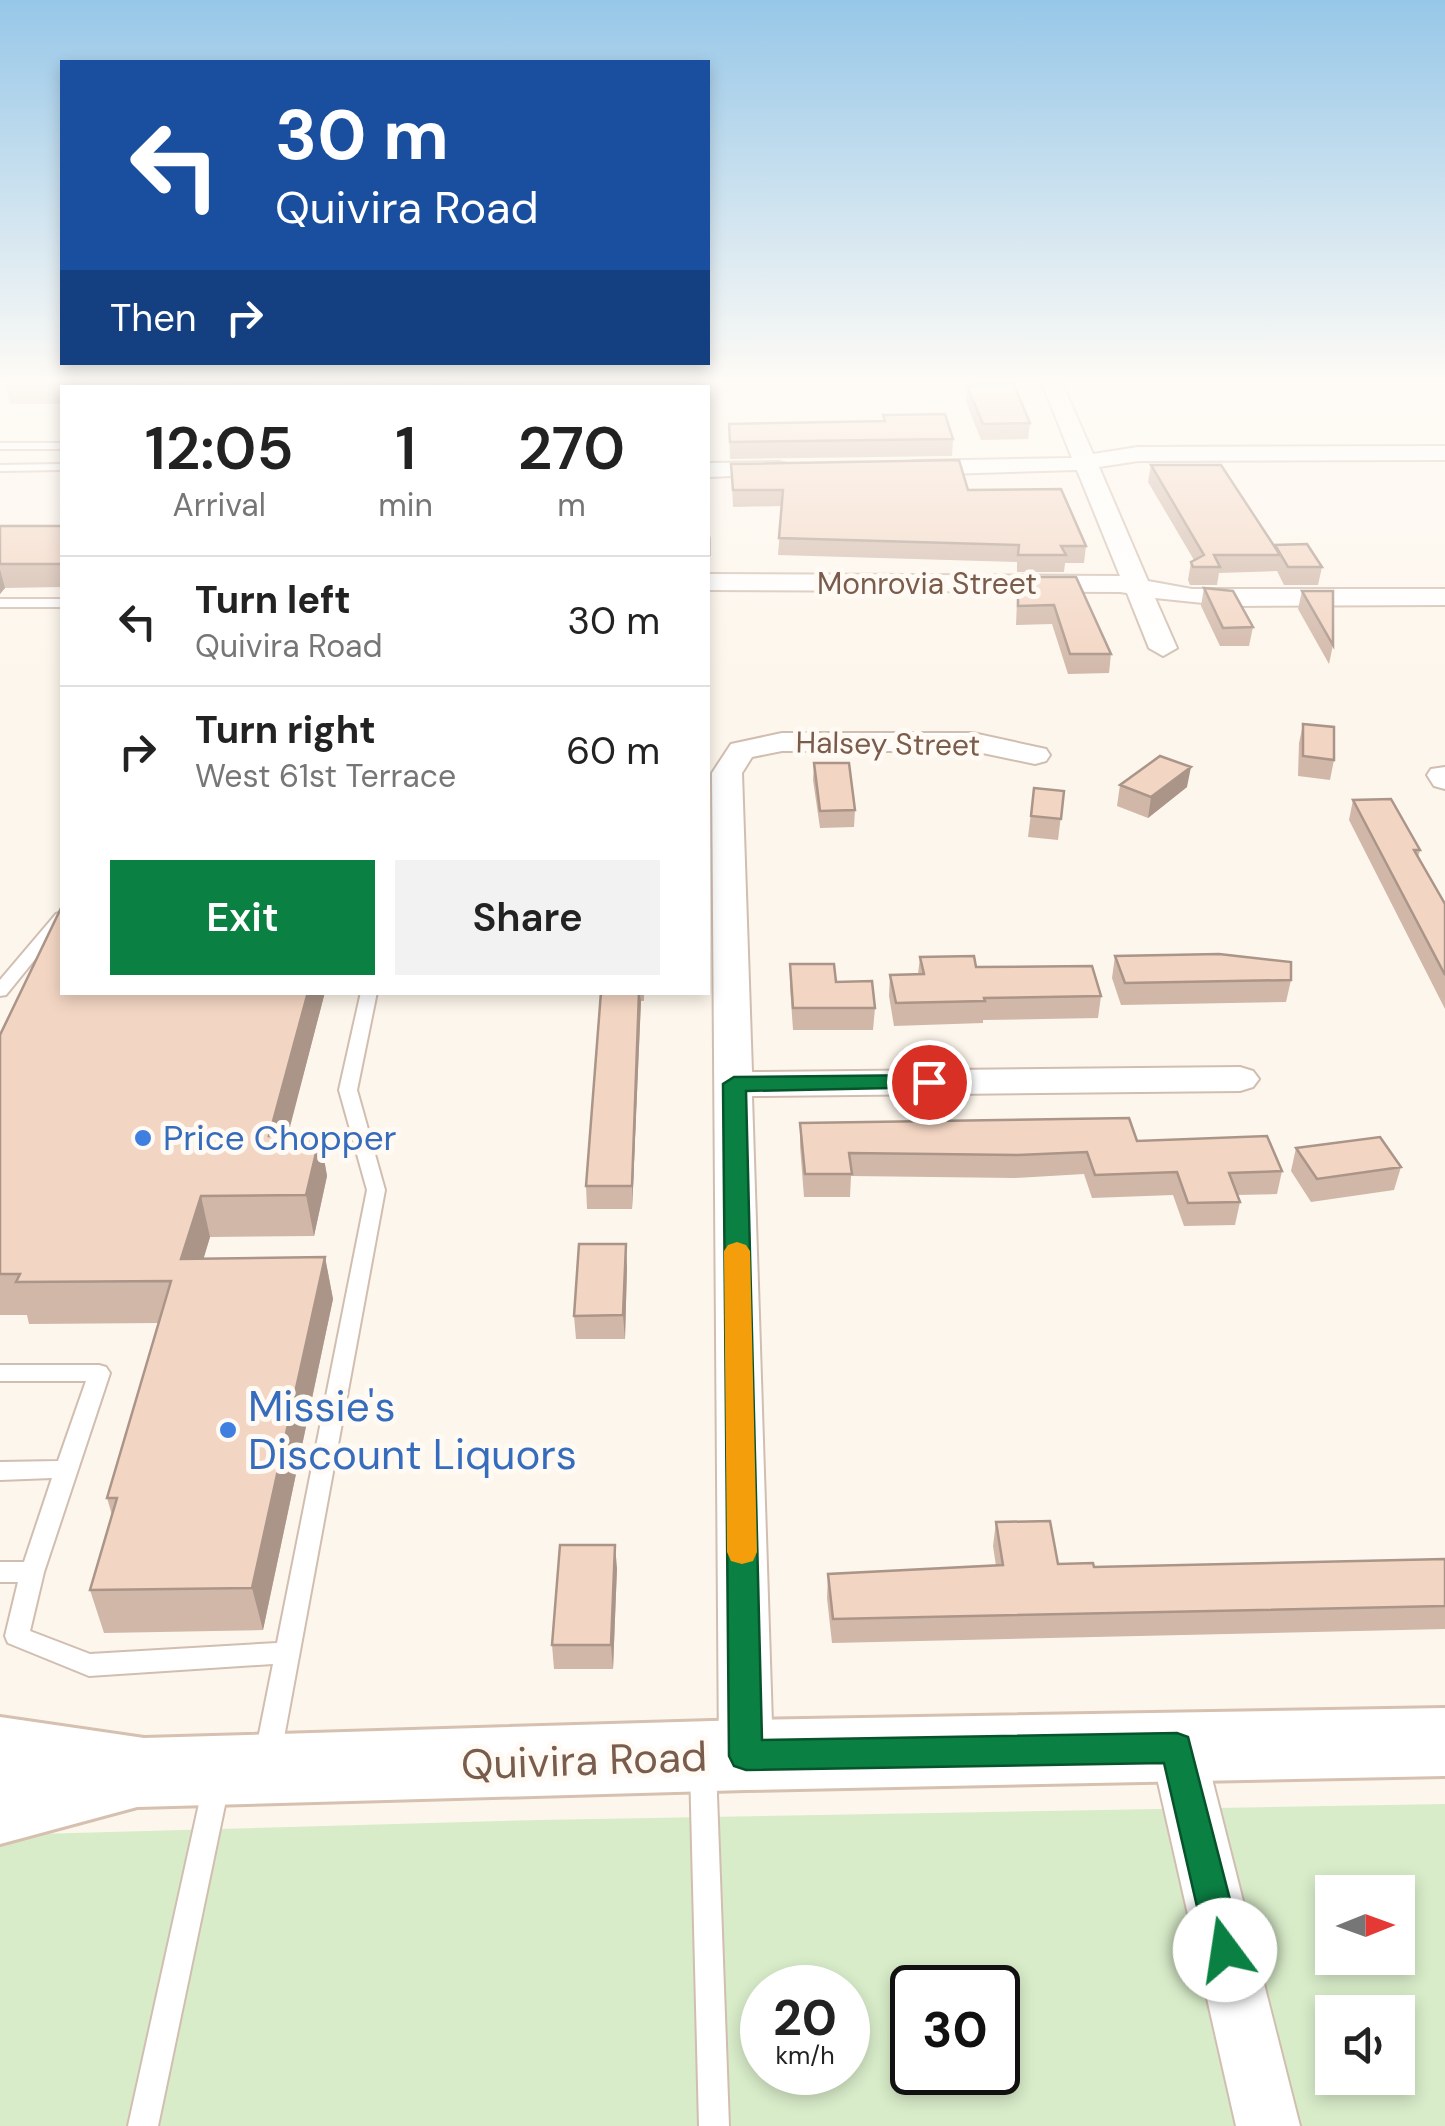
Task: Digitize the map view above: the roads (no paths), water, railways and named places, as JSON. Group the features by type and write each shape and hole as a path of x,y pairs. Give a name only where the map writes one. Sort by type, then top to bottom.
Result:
{"main road":[{"name":"Quivira Road","path":"0,1751 144,1773 724,1756 1445,1742"},
{"name":"Quivira Road","path":"0,1808 144,1773"}],"street":[{"path":"1096,482 1163,648"},
{"name":"Monrovia Street","path":"710,582 1120,584 1142,590 1232,598 1445,597"},
{"name":"Halsey Street","path":"734,1084 726,773 741,750 782,742 973,742 1035,755"},
{"path":"724,1756 734,1084 1240,1079"},
{"path":"1177,1748 1268,2126"}],"lane":[{"path":"0,603 60,603"},
{"path":"0,991 60,919"},
{"path":"143,2126 242,1770 287,1653 376,1190 348,1090 368,995"},
{"path":"0,1373 99,1373 32,1572 18,1636 89,1665 287,1653"},
{"path":"0,1471 67,1469"},
{"path":"0,1572 32,1572"},
{"path":"714,2126 724,1756"}],"place":[{"name":"Price Chopper","path":"143,1138"},
{"name":"Missie's Discount Liquors","path":"228,1430"}]}
